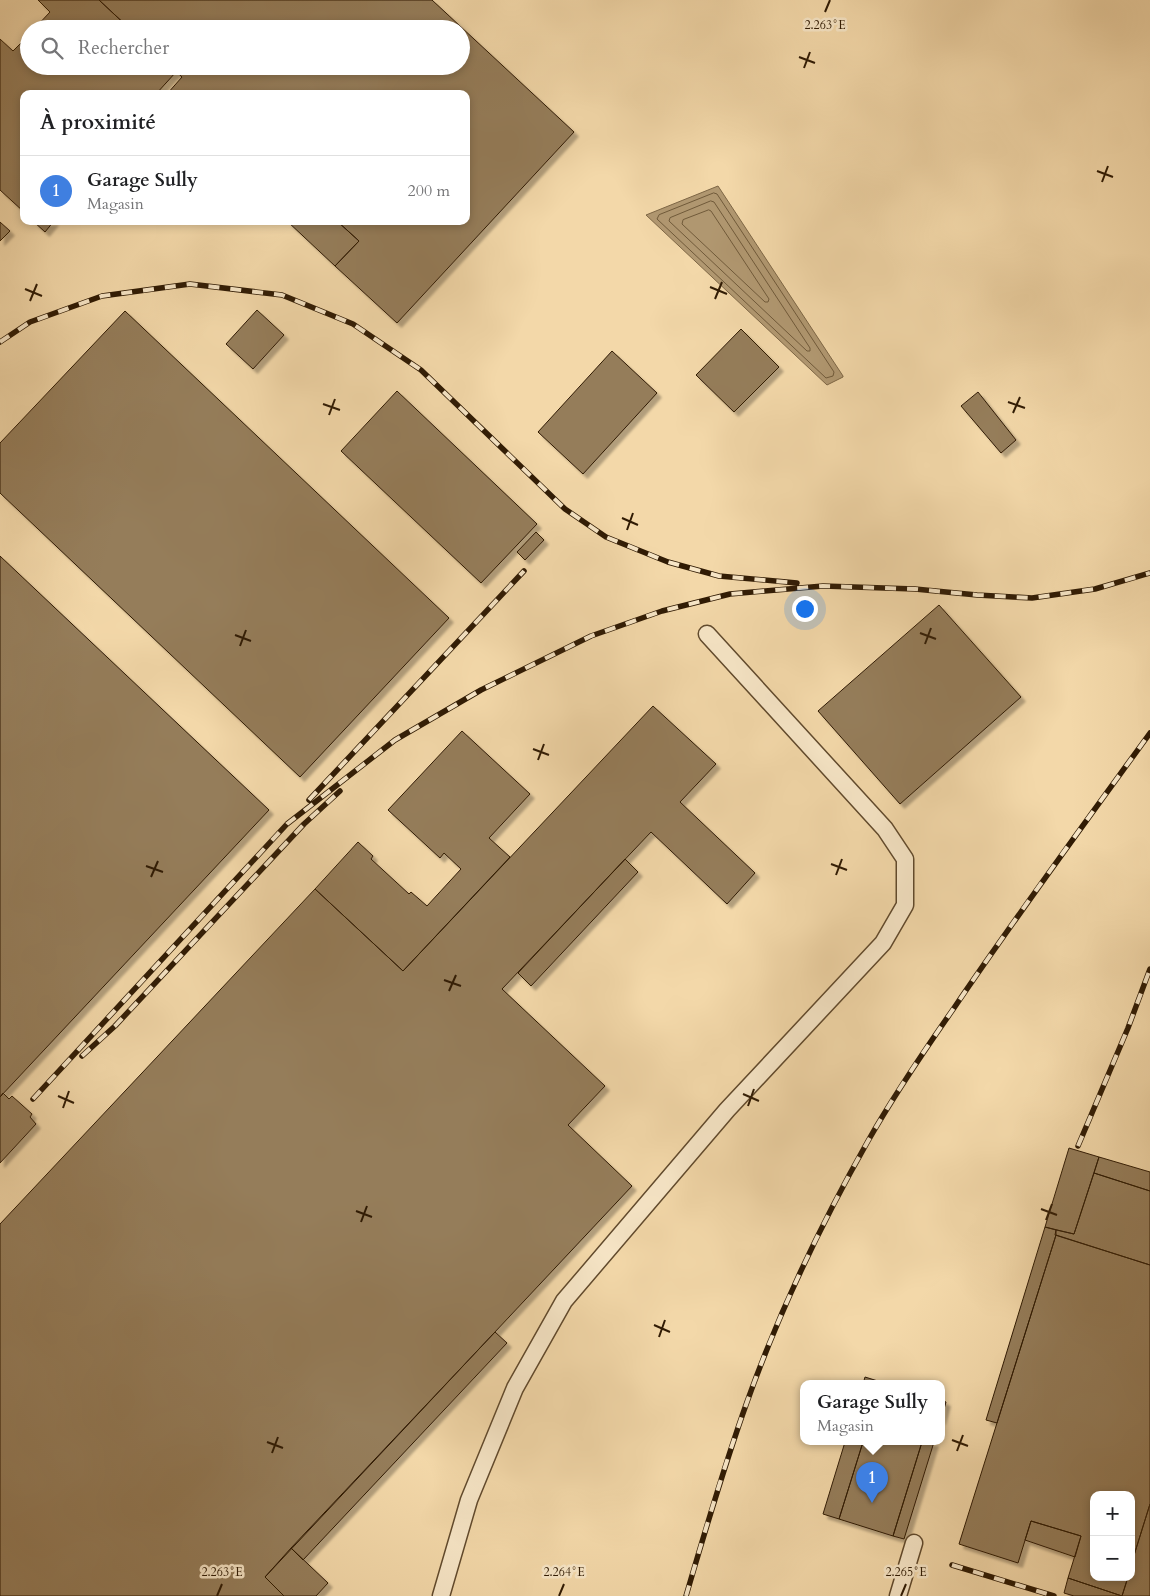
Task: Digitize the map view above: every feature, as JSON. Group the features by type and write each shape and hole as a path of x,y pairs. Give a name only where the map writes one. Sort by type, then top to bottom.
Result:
{"lane":[{"path":"441,1596 469,1500 515,1388 564,1301 727,1110 883,943 905,905 905,859 885,829 707,634"},
{"path":"898,1596 914,1543"}],"water":[{"path":"718,186 843,377 827,385 646,215"}],"building":[{"path":"38,0 99,0 120,20 42,20 50,12"},
{"path":"99,0 432,0 454,20 120,20"},
{"path":"470,35 574,132 397,323 335,266 359,241 341,225 470,225 470,90 171,90 182,77 180,75 470,75"},
{"path":"0,39 13,51 20,44 20,75 173,75 160,90 20,90 20,208 0,190"},
{"path":"0,222 10,231 0,241"},
{"path":"37,225 51,225 45,232"},
{"path":"291,225 341,225 359,241 335,266"},
{"path":"257,310 284,335 253,369 226,344"},
{"path":"125,311 449,618 300,777 0,493 0,443"},
{"path":"741,329 779,367 734,412 696,375"},
{"path":"612,351 657,393 583,474 538,432"},
{"path":"397,391 537,524 481,583 341,451"},
{"path":"978,392 1016,440 1001,453 961,406"},
{"path":"536,532 544,540 525,560 517,552"},
{"path":"0,556 269,810 0,1097"},
{"path":"939,605 1021,697 900,804 818,711"},
{"path":"653,706 716,764 680,802 755,873 727,904 651,832 502,989 605,1086 568,1125 632,1186 265,1577 284,1596 0,1596 0,1224 315,889 403,971"},
{"path":"462,731 530,794 489,838 510,857 403,971 315,889 358,842 373,856 371,859 409,894 411,892 427,906 461,869 444,853 440,858 388,810"},
{"path":"625,859 638,872 531,986 518,973"},
{"path":"3,1093 9,1099 12,1096 32,1114 30,1117 36,1124 0,1163 0,1097"},
{"path":"1069,1148 1099,1157 1074,1234 1045,1227"},
{"path":"1099,1157 1150,1172 1150,1191 1094,1173"},
{"path":"1094,1173 1150,1191 1150,1265 1055,1235 1056,1230 1074,1234"},
{"path":"1045,1227 1056,1230 1056,1235 997,1423 986,1420"},
{"path":"1056,1235 1150,1265 1150,1504 1135,1552 1135,1491 1090,1491 1090,1581 1127,1581 1122,1596 1068,1578 1081,1536 1031,1521 1018,1563 959,1544"},
{"path":"495,1332 507,1343 303,1560 291,1548"},
{"path":"865,1377 875,1380 864,1380"},
{"path":"844,1445 862,1445 839,1519 823,1514"},
{"path":"862,1445 921,1445 893,1536 839,1519"},
{"path":"921,1445 933,1445 904,1539 893,1536"},
{"path":"1150,1504 1150,1596 1122,1596 1127,1581 1135,1581 1135,1552"},
{"path":"1031,1521 1081,1536 1075,1557 1025,1540"},
{"path":"291,1548 328,1583 316,1596 284,1596 265,1577"},
{"path":"1068,1578 1122,1596 1074,1596 1064,1593"}],"railway":[{"path":"0,342 30,322 102,296 190,284 282,295 353,324 421,370 565,509 606,537 668,562 719,576 797,583"},
{"path":"309,800 524,571"},
{"path":"33,1099 287,824 395,740 481,690 591,636 662,611 730,594 823,586 915,589 1032,598 1095,589 1150,573"},
{"path":"686,1596 723,1474 759,1368 817,1236 851,1172 888,1107 932,1040 1026,904 1150,733"},
{"path":"82,1056 115,1026 304,824 340,791"},
{"path":"1078,1146 1128,1028 1150,969"},
{"path":"952,1565 1054,1596"}],"place":[{"name":"Garage Sully","path":"872,1503"}]}
